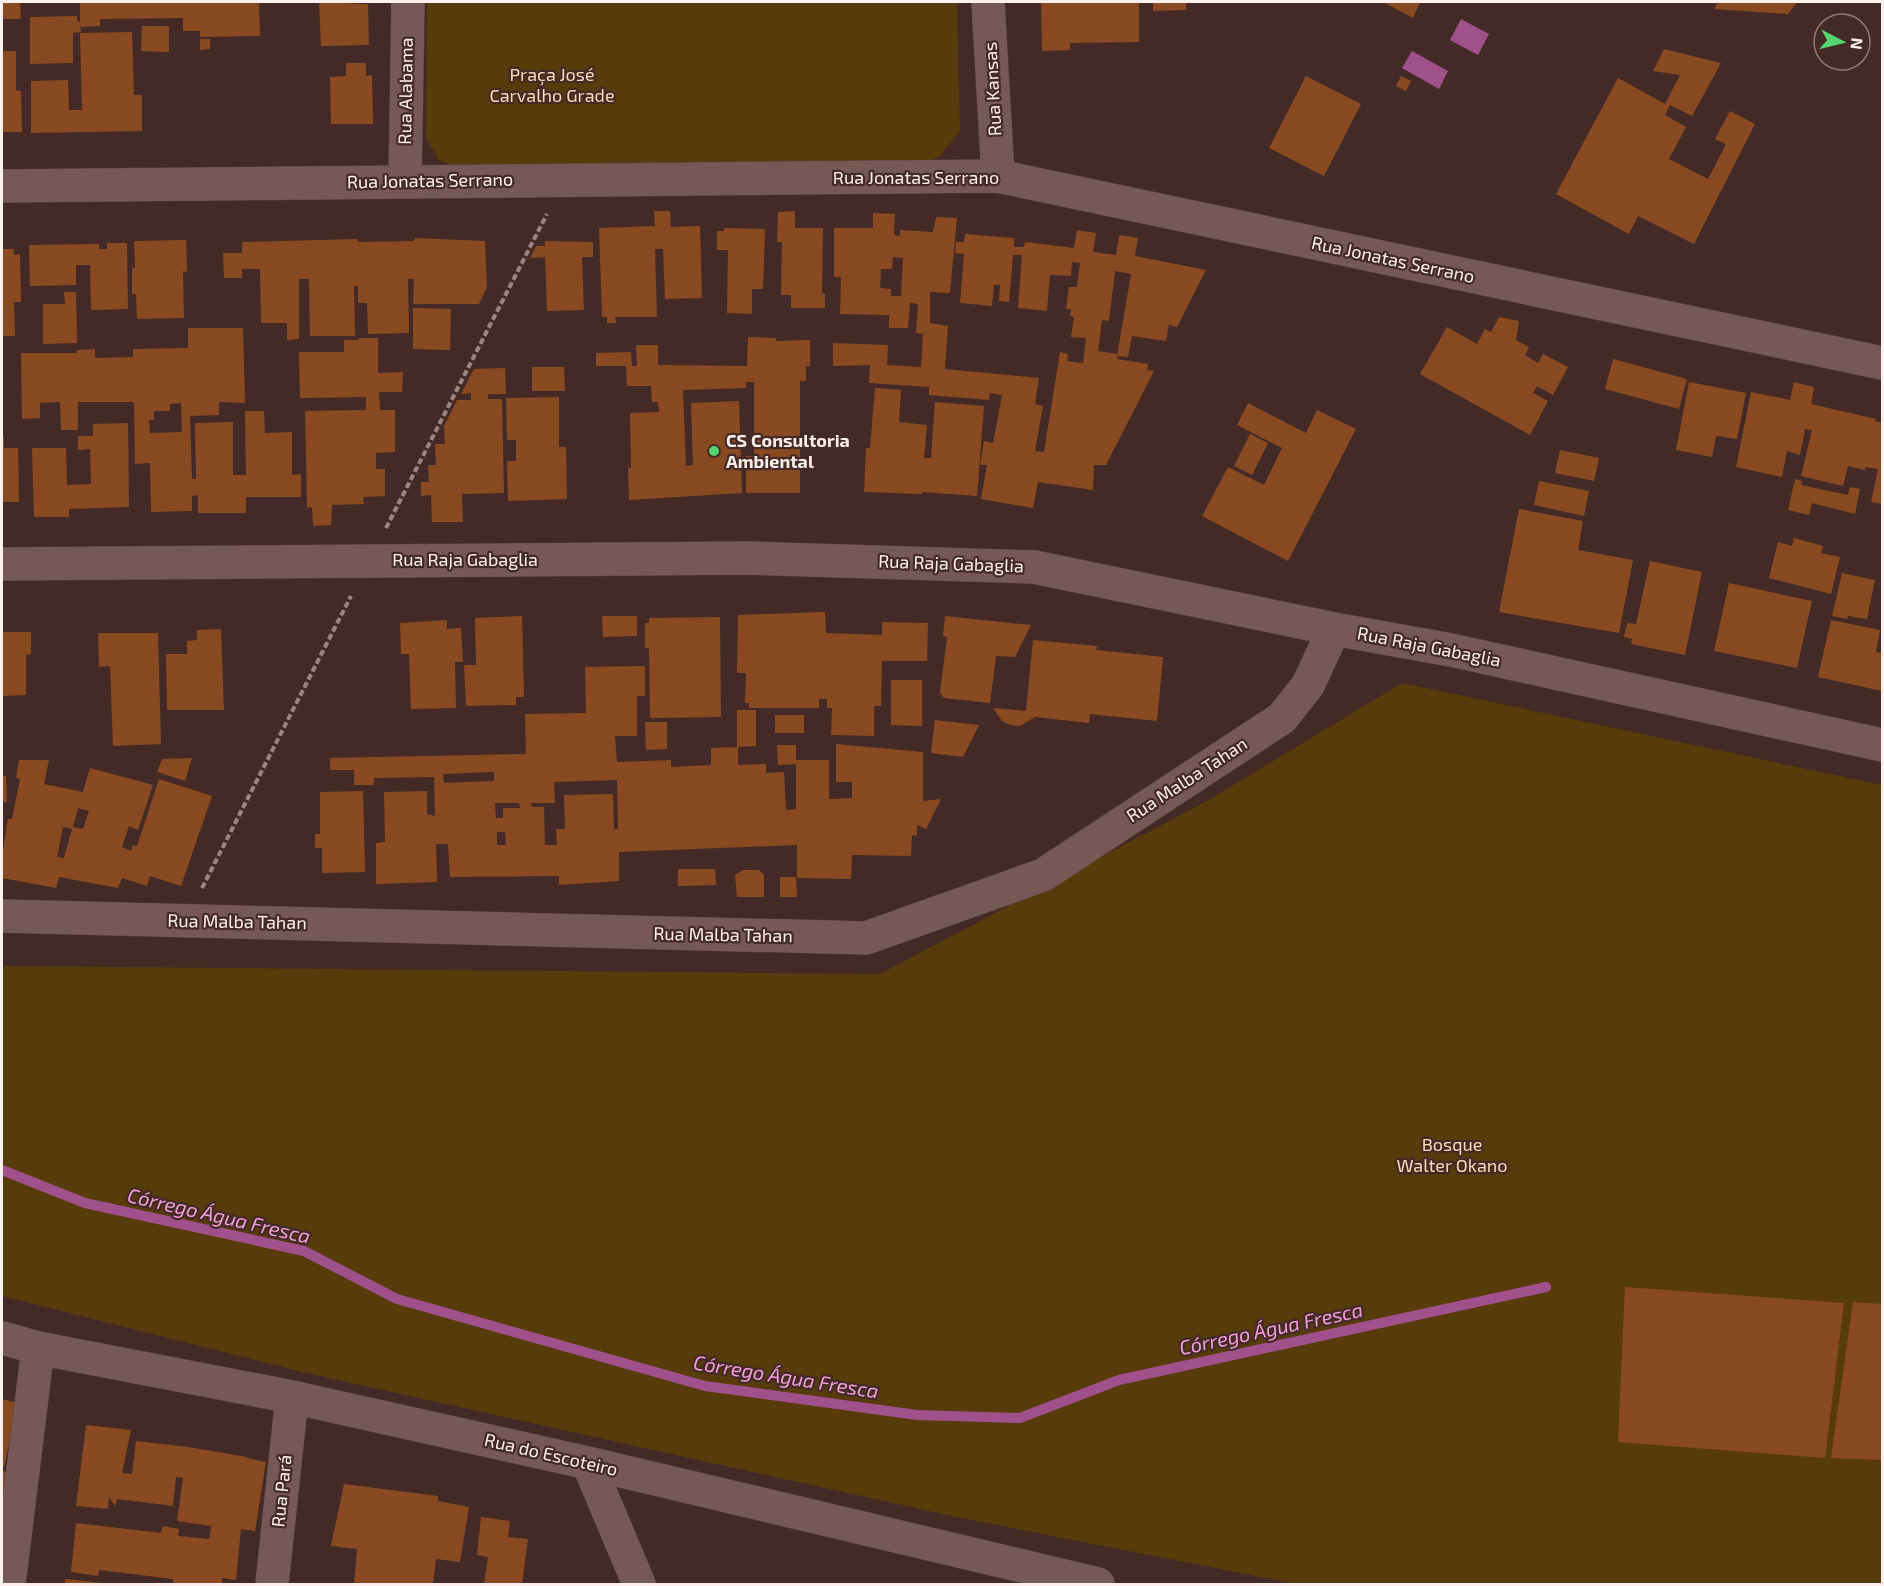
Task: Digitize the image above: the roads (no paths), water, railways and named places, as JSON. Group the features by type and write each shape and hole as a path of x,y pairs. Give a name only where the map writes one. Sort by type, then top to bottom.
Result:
{"street":[{"name":"Rua Alabama","path":"405,181 408,2"},
{"name":"Rua Kansas","path":"988,2 998,176"},
{"name":"Rua Jonatas Serrano","path":"2,186 998,176 1882,363"},
{"name":"Rua Raja Gabaglia","path":"2,564 747,558 1034,567 1334,629 1451,650 1882,745"},
{"name":"Rua Malba Tahan","path":"2,916 866,938 1043,875 1282,718 1308,685 1334,629"},
{"name":"Rua do Escoteiro","path":"2,1338 38,1348 292,1397 588,1463 1098,1584"},
{"path":"9,1584 38,1348"},
{"name":"Rua Pará","path":"272,1584 292,1397"},
{"path":"588,1463 639,1584"}],"waterway":[{"name":"Córrego Água Fresca","path":"2,1170 85,1203 304,1251 397,1299 705,1386 917,1415 1020,1418 1119,1380 1546,1287"}],"place":[{"name":"CS Consultoria Ambiental","path":"714,451"}],"park label":[{"name":"Praça José Carvalho Grade","path":"552,85"},
{"name":"Bosque Walter Okano","path":"1452,1155"}]}
